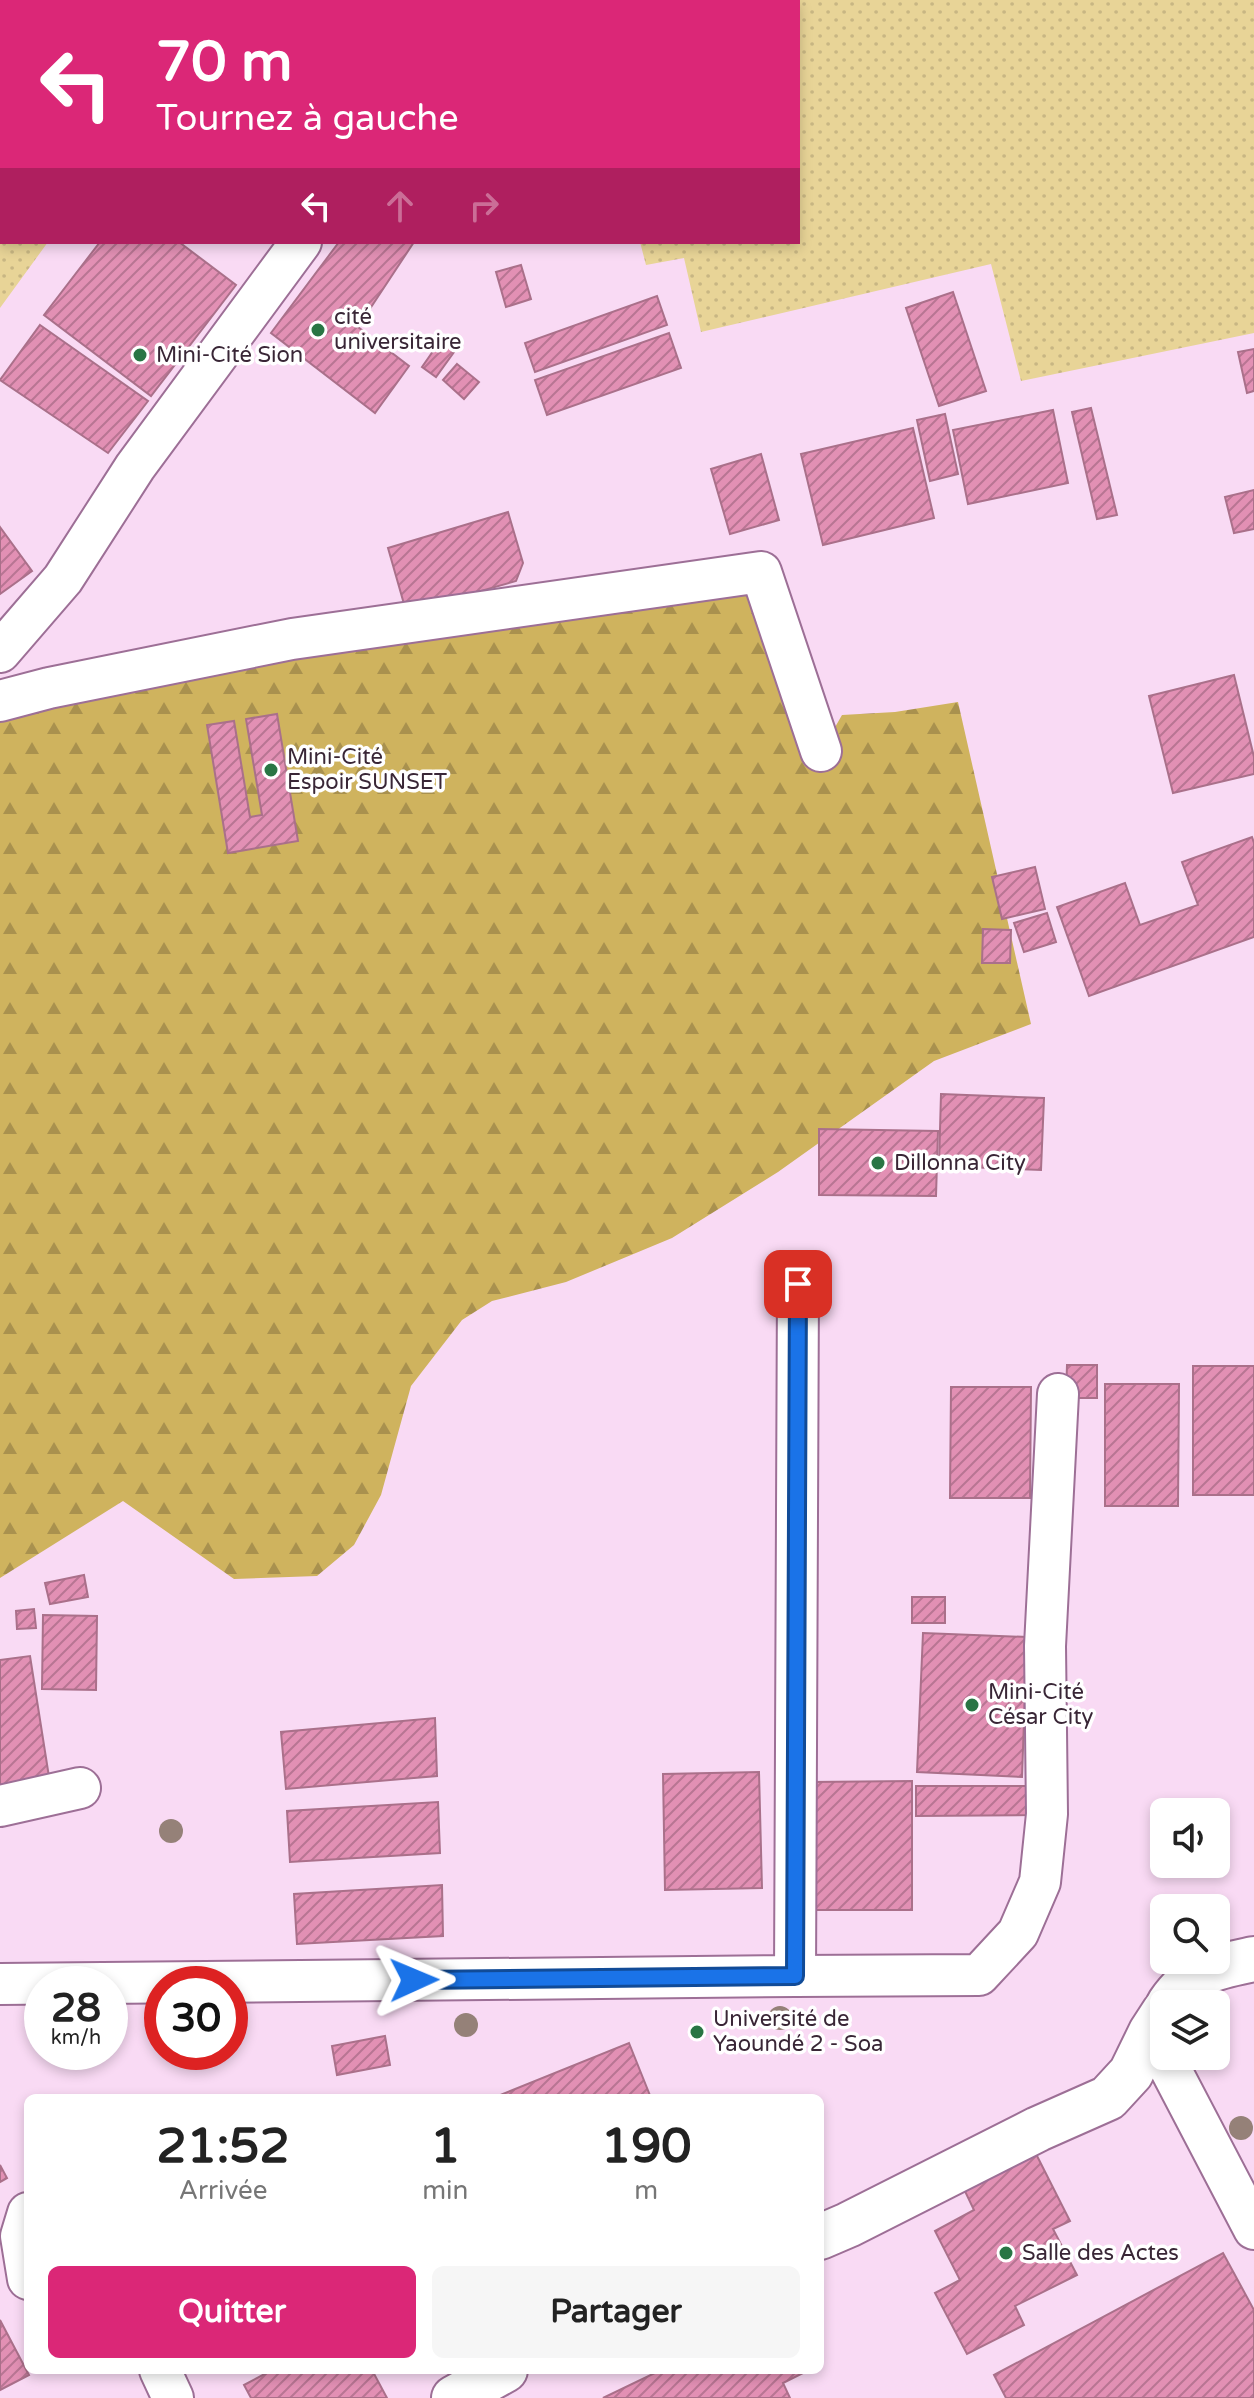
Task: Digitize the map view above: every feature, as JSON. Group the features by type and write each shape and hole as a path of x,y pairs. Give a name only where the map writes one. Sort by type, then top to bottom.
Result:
{"street":[{"path":"0,652 63,579 135,467 300,244"},
{"path":"0,701 49,688 292,639 761,572 821,751"},
{"path":"795,1976 798,1284"},
{"path":"0,1984 979,1975 1018,1933 1040,1882 1047,1814 1045,1646 1058,1394"},
{"path":"0,1806 80,1788"},
{"path":"1179,1990 1210,1968 1254,1959"},
{"path":"824,2235 1038,2129 1108,2098 1131,2073 1150,2037"},
{"path":"1185,2070 1254,2229"},
{"path":"24,2226 21,2236 24,2254"},
{"path":"162,2374 173,2398"},
{"path":"454,2398 504,2380"}],"shaded area":[{"path":"800,0 1254,0 1254,333 1021,381 991,264 701,332 684,258 646,265 641,244 800,244"},
{"path":"0,244 47,244 0,308"}],"green space":[{"path":"761,572 822,750 842,715 895,712 958,702 1031,1024 934,1061 778,1172 672,1238 566,1282 492,1301 462,1320 411,1386 381,1495 354,1545 317,1576 234,1579 123,1501 0,1578 0,702"}],"building":[{"name":"Mini-Cité Sion","path":"98,244 182,244 236,285 151,396 44,315"},
{"name":"cité universitaire","path":"338,244 413,244 358,327 409,366 375,413 271,333"},
{"path":"521,265 531,299 506,307 496,272"},
{"path":"953,292 986,391 939,406 906,308"},
{"path":"657,296 667,325 535,372 525,343"},
{"path":"40,325 148,401 108,453 0,380"},
{"path":"669,333 681,368 547,415 535,380"},
{"path":"443,337 457,348 436,377 422,367"},
{"path":"1254,349 1254,391 1247,393 1238,352"},
{"path":"457,364 479,382 464,399 443,380"},
{"path":"1091,408 1117,515 1097,519 1072,412"},
{"path":"1053,410 1068,483 968,504 953,430"},
{"path":"945,414 958,474 930,481 917,420"},
{"path":"913,428 934,518 823,545 801,454"},
{"path":"761,454 779,520 730,534 711,469"},
{"path":"1254,490 1254,529 1234,533 1225,497"},
{"path":"508,512 523,563 516,581 417,609 404,604 388,548"},
{"path":"0,527 32,571 0,594"},
{"path":"1234,675 1254,757 1254,774 1173,793 1149,696"},
{"name":"Mini-Cité Espoir SUNSET","path":"277,714 298,841 228,853 207,725 234,721 250,817 262,815 246,719"},
{"path":"1252,837 1254,937 1089,996 1057,907 1125,883 1140,925 1198,905 1182,862"},
{"path":"1035,867 1045,909 1002,919 992,877"},
{"path":"1047,913 1056,942 1024,952 1014,923"},
{"path":"983,929 1011,930 1010,963 982,963"},
{"path":"941,1094 1044,1098 1041,1170 939,1166"},
{"name":"Dillonna City","path":"819,1129 938,1131 936,1196 819,1195"},
{"path":"1067,1365 1097,1365 1097,1398 1066,1398"},
{"path":"1193,1366 1254,1366 1254,1495 1193,1495"},
{"path":"1105,1384 1179,1384 1178,1506 1105,1506"},
{"path":"951,1387 1031,1387 1030,1498 950,1498"},
{"path":"84,1575 88,1597 50,1604 45,1583"},
{"path":"912,1597 945,1597 945,1623 912,1623"},
{"path":"34,1609 36,1628 17,1629 16,1611"},
{"path":"43,1615 97,1616 96,1690 42,1689"},
{"name":"Mini-Cité César City","path":"923,1633 1027,1637 1022,1777 917,1772"},
{"path":"30,1656 49,1777 0,1785 0,1660"},
{"path":"435,1718 437,1776 286,1789 281,1732"},
{"path":"759,1772 762,1888 665,1890 663,1774"},
{"path":"912,1781 912,1910 811,1910 811,1782"},
{"path":"916,1786 1033,1786 1033,1815 916,1816"},
{"path":"438,1802 440,1853 290,1862 287,1811"},
{"path":"442,1885 443,1936 297,1944 294,1894"},
{"path":"385,2036 390,2065 337,2075 332,2046"},
{"path":"629,2043 649,2094 503,2094"},
{"name":"Salle des Actes","path":"1033,2148 1070,2221 1053,2229 1077,2275 1015,2306 1024,2325 967,2354 935,2293 960,2280 935,2231 974,2210 962,2185"},
{"path":"0,2165 7,2178 0,2182"},
{"path":"1223,2253 1254,2310 1254,2398 1006,2398 994,2375"},
{"path":"0,2320 24,2366 24,2374 29,2375 0,2390"},
{"path":"265,2374 374,2374 387,2398 251,2398 244,2385"},
{"path":"653,2374 801,2374 783,2383 790,2398 603,2398"}],"place":[{"name":"cité universitaire","path":"318,330"},
{"name":"Mini-Cité Sion","path":"140,355"},
{"name":"Mini-Cité Espoir SUNSET","path":"271,770"},
{"name":"Dillonna City","path":"878,1163"},
{"name":"Mini-Cité César City","path":"972,1705"},
{"name":"Université de Yaoundé 2 - Soa","path":"697,2032"},
{"name":"Salle des Actes","path":"1006,2253"}],"route":[{"path":"414,1980 795,1976 798,1284"}]}
